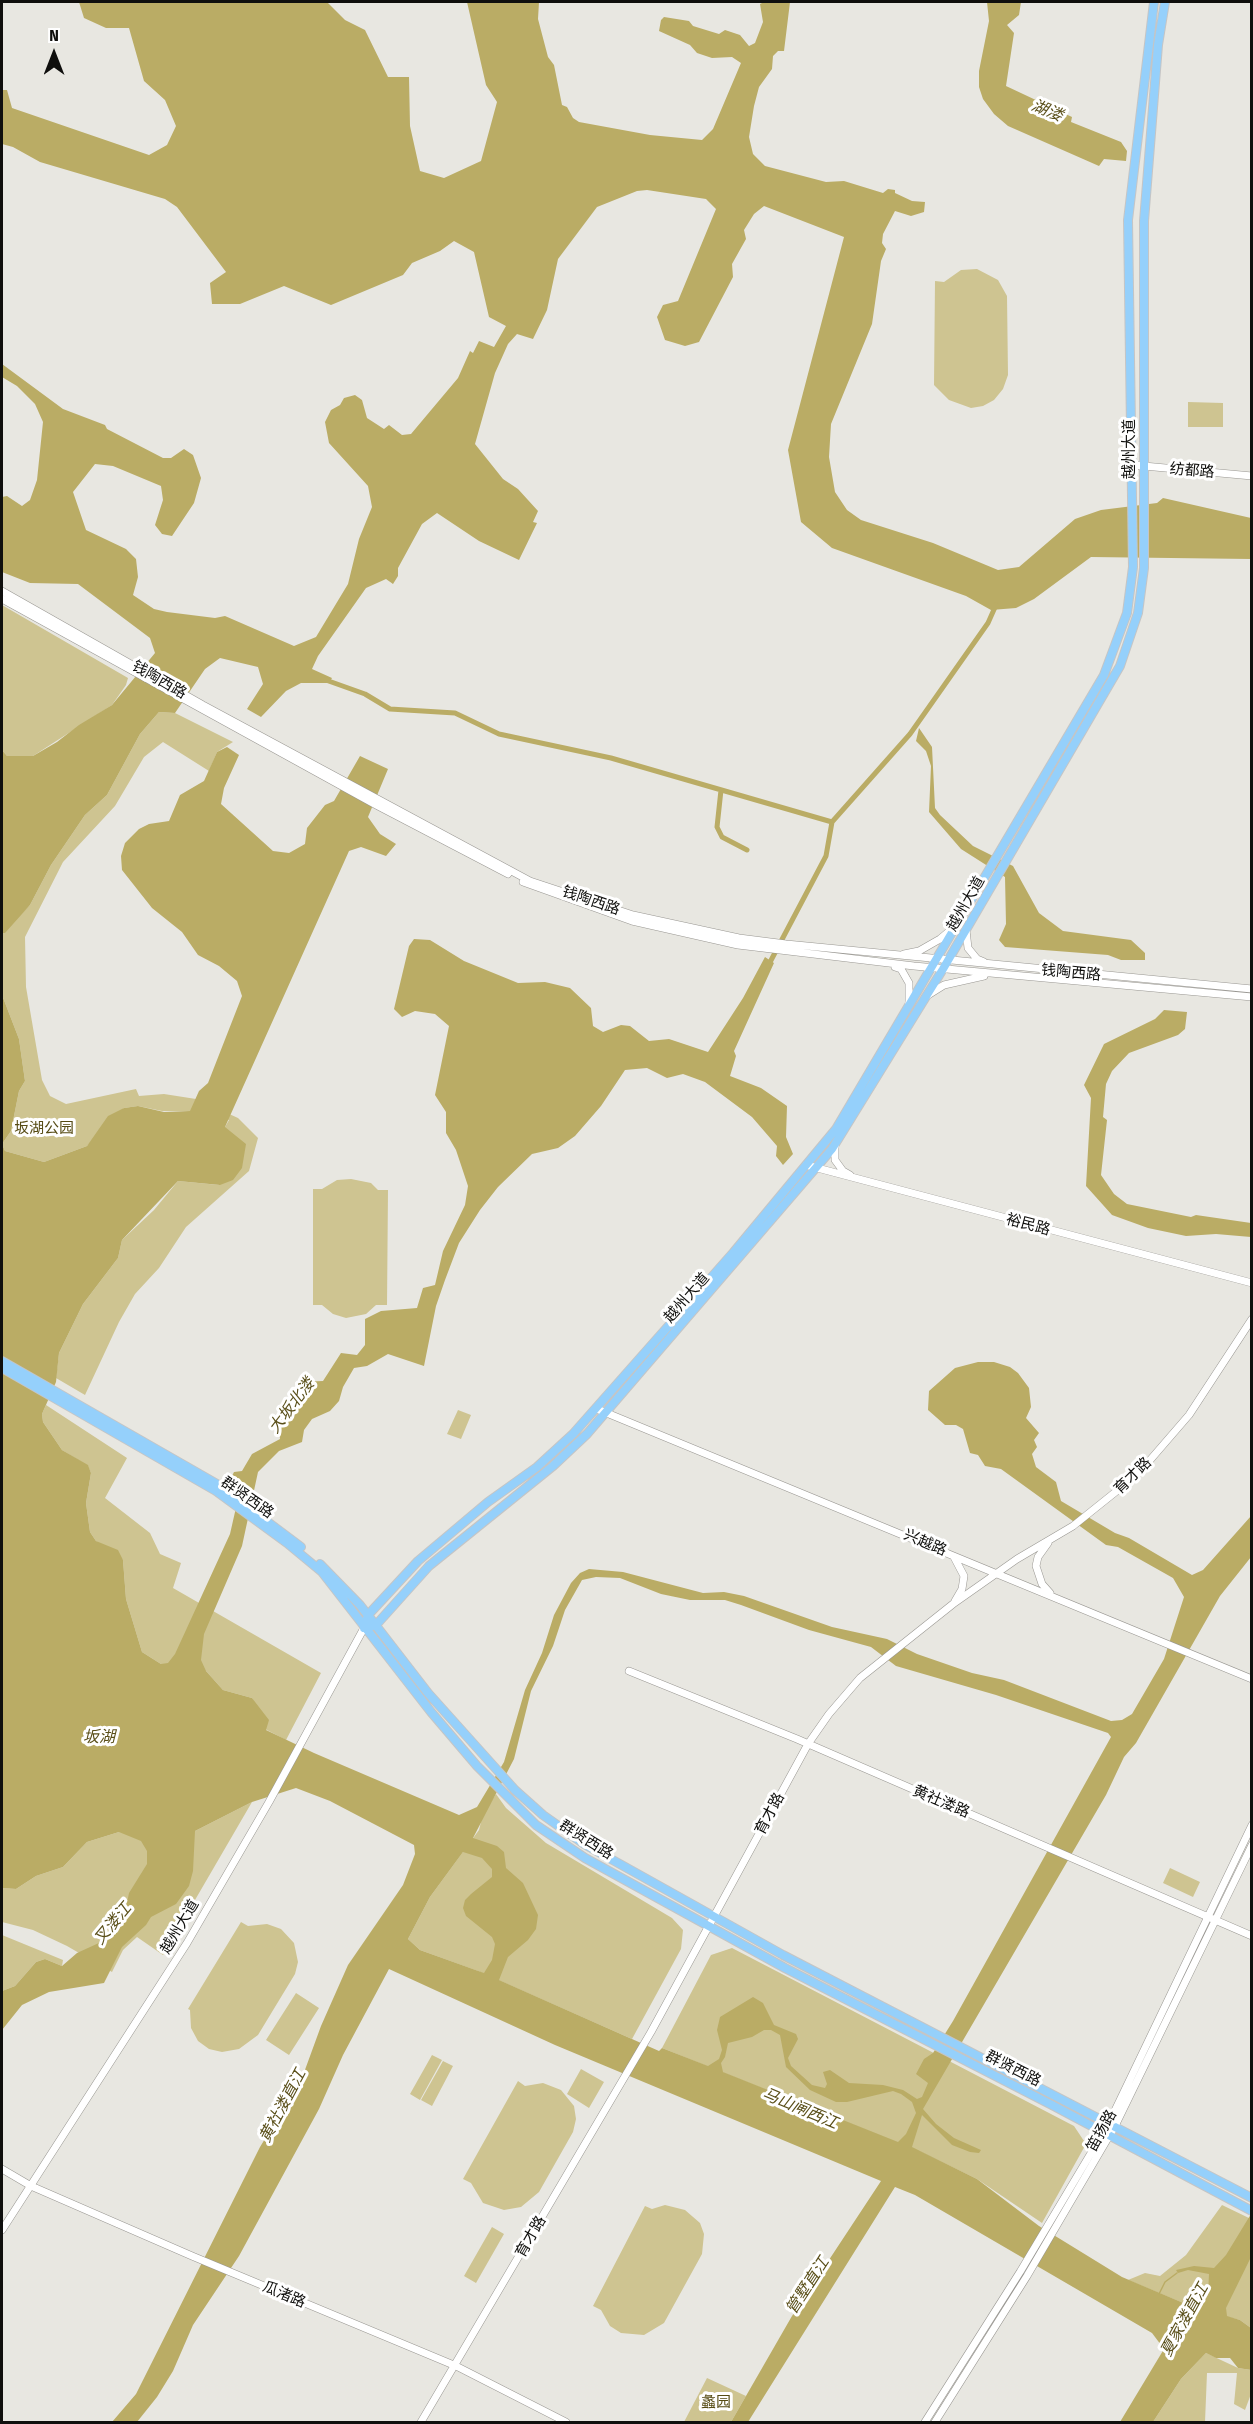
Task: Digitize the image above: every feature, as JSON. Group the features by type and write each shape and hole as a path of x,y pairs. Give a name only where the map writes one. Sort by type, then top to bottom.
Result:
{"main road":[{"name":"越州大道","path":"364,1628 368,1615 418,1561 488,1502 537,1467 597,1409 836,1129 1104,675 1127,613 1133,567 1134,496 1128,220 1154,2"},
{"name":"越州大道","path":"376,1625 429,1566 553,1466 606,1412 835,1144 946,965 1113,680 1138,612 1144,568 1144,221 1158,45 1166,2"},
{"name":"群贤西路","path":"2,1361 236,1501 330,1572 368,1615 428,1693 505,1780 543,1815 584,1844 714,1917 1251,2198"},
{"name":"群贤西路","path":"2,1368 86,1413"},
{"name":"群贤西路","path":"250,1512 322,1572 431,1712 536,1825 585,1858 708,1927 1251,2211"},
{"path":"364,1628 376,1625"}],"street":[{"name":"纺都路","path":"1133,465 1251,476"},
{"name":"钱陶西路","path":"2,591 120,662"},
{"name":"钱陶西路","path":"2,599 535,888 632,921 738,945 897,956 935,960 946,965 1002,975 1251,997"},
{"path":"897,956 919,951 940,939 956,925"},
{"path":"966,930 969,948 977,959 995,966"},
{"name":"钱陶西路","path":"784,947 929,968 946,965 995,966 1251,989"},
{"path":"887,963 901,969 909,983 909,1004"},
{"path":"928,995 944,985 965,978 1002,975"},
{"path":"835,1144 835,1160 843,1171 863,1182"},
{"name":"裕民路","path":"806,1165 863,1182 1251,1283"},
{"name":"育才路","path":"421,2422 651,2032 808,1744 849,1690 884,1659 953,1604 1094,1511 1138,1474 1189,1415 1251,1319"},
{"name":"兴越路","path":"597,1409 1251,1679"},
{"path":"1050,1540 1038,1557 1036,1566 1041,1584 1054,1597"},
{"path":"953,1555 964,1576 962,1589 953,1604"},
{"name":"越州大道","path":"2,2230 187,1943 269,1802 364,1628"},
{"name":"黄社溇路","path":"629,1671 808,1744 1251,1936"},
{"name":"笛扬路","path":"1112,2124 1251,1825"},
{"name":"笛扬路","path":"935,2422 1112,2124 1216,1920 1251,1845"},
{"name":"瓜渚路","path":"2,2169 31,2186 192,2256 456,2366 566,2422"},
{"name":"笛扬路","path":"925,2422 1023,2274"}],"green space":[{"path":"977,269 998,280 1007,296 1008,375 1003,389 994,400 983,406 971,408 949,400 934,385 935,281 944,282 961,270"},
{"path":"1188,402 1223,403 1223,427 1188,427"},
{"path":"2,605 128,678 126,685 112,705 33,756 7,756 2,750"},
{"name":"坂湖公园","path":"159,712 175,713 233,742 217,752 209,771 163,742 144,757 115,806 63,862 25,937 26,987 42,1080 50,1096 66,1104 136,1089 139,1096 164,1094 196,1099 238,1118 258,1138 249,1171 186,1227 159,1268 135,1294 119,1322 85,1395 56,1378 59,1353 83,1304 118,1258 122,1240 154,1210 178,1181 219,1185 225,1127 229,1120 190,1111 162,1111 138,1106 124,1108 87,1146 44,1162 5,1151 2,1144 11,1131 19,1091 25,1081 19,1039 2,995 2,933 30,905 51,865 85,815 107,795 140,734"},
{"path":"351,1179 371,1183 378,1190 388,1190 387,1305 376,1305 366,1314 346,1318 333,1314 322,1305 313,1305 313,1189 322,1189 337,1180"},
{"path":"46,1405 127,1458 105,1498 150,1533 160,1554 181,1563 173,1588 321,1673 286,1740 265,1729 252,1698 223,1690 206,1671 161,1664 142,1652 126,1599 123,1560 96,1541 90,1532 86,1503 91,1473 88,1466 62,1450 43,1422 42,1414"},
{"path":"458,1410 471,1415 461,1439 447,1434"},
{"path":"496,1794 506,1808 546,1843 672,1918 683,1930 681,1949 632,2039 478,1971 420,1950 408,1939 430,1897 479,1830 483,1814"},
{"path":"252,1802 163,1955 137,1937 123,1950 112,1972 67,1946 33,1930 2,1922 2,1888 16,1889 36,1876 63,1867 87,1842 119,1832 195,1831"},
{"path":"1170,1868 1200,1882 1193,1897 1163,1883"},
{"path":"241,1922 248,1926 267,1924 281,1929 294,1943 298,1962 295,1974 258,2035 239,2049 222,2052 209,2049 198,2041 191,2028 190,2010 188,2009"},
{"path":"2,1935 63,1960 62,1966 45,1959 36,1962 15,1986 2,1991"},
{"path":"732,1948 1074,2126 1086,2144 1042,2223 977,2179 921,2152 662,2048 711,1955"},
{"path":"296,1993 319,2008 289,2055 266,2040"},
{"path":"432,2055 442,2060 420,2100 410,2094"},
{"path":"443,2061 453,2066 432,2106 421,2100"},
{"path":"581,2069 604,2082 589,2108 567,2094"},
{"path":"518,2081 525,2086 543,2083 561,2090 574,2106 576,2119 573,2132 539,2192 521,2207 504,2210 483,2203 471,2183 463,2179"},
{"path":"665,2205 685,2210 700,2223 704,2234 702,2254 664,2323 644,2335 621,2333 610,2326 601,2310 593,2306 645,2206 652,2209"},
{"path":"1222,2205 1251,2219 1251,2328 1240,2320 1200,2310 1128,2280 1145,2273 1160,2276 1186,2255"},
{"path":"492,2227 504,2234 476,2283 464,2276"},
{"path":"1206,2353 1238,2368 1251,2370 1251,2394 1245,2410 1234,2404 1237,2373 1207,2373 1205,2422 1153,2422 1181,2379"},
{"name":"蠡园","path":"707,2378 746,2396 731,2422 684,2422"}],"water":[{"path":"79,2 327,2 345,20 365,30 388,77 409,77 410,126 420,171 444,178 481,161 497,102 486,85 467,2 539,2 538,19 548,57 554,65 562,105 567,107 573,118 579,122 650,135 702,140 713,129 741,63 732,57 712,58 697,53 690,45 659,31 661,20 664,17 689,21 693,26 719,34 725,30 740,35 749,46 755,43 763,22 760,4 790,2 784,51 778,51 773,56 772,69 759,87 754,106 749,137 753,154 765,166 826,182 844,181 883,193 888,189 895,190 895,193 912,201 925,202 924,212 911,216 895,211 883,234 882,243 886,249 881,261 872,324 831,424 829,457 835,492 847,510 861,520 933,543 998,570 1019,567 1075,519 1101,510 1157,503 1163,498 1251,518 1251,559 1091,557 1034,599 1016,608 991,610 966,596 832,548 801,522 788,450 844,237 764,206 754,214 744,230 746,239 732,264 733,277 699,342 685,346 665,340 657,317 663,305 678,301 716,209 706,199 647,190 637,191 597,207 558,259 547,310 533,339 517,334 508,344 495,373 475,444 503,479 518,489 538,511 533,522 537,523 519,560 479,541 437,513 422,524 398,568 398,576 393,584 386,579 366,588 318,656 312,669 332,678 329,683 301,683 286,691 261,717 247,709 263,684 258,667 220,658 205,669 175,713 159,712 140,734 107,795 85,815 51,865 30,905 5,933 2,933 2,750 7,756 33,756 57,742 79,725 112,705 155,653 150,638 78,584 30,583 2,572 2,497 7,496 22,506 30,500 37,480 43,422 35,404 17,386 2,377 2,364 63,409 105,425 107,429 163,458 171,458 184,449 193,455 201,478 194,503 172,536 162,534 155,525 163,500 161,486 113,466 95,464 73,492 86,530 126,549 136,559 138,577 133,595 154,609 167,612 215,618 225,616 294,646 316,637 348,584 359,539 372,507 368,486 329,443 325,422 331,410 340,405 344,398 355,395 362,400 367,418 384,429 389,425 402,435 411,434 458,378 470,351 473,353 479,341 494,347 506,326 489,317 474,252 454,241 440,251 412,263 403,275 331,305 284,286 240,304 212,304 210,283 226,272 177,207 165,199 40,162 13,147 2,144 2,90 7,90 12,108 149,155 167,145 176,126 165,100 144,81 129,28 106,28 84,18"},
{"name":"湖溇","path":"987,2 1021,2 1019,15 1007,25 1014,33 1006,86 1072,117 1071,122 1121,142 1127,151 1126,161 1104,159 1099,166 1008,126 994,114 983,99 979,87 979,71 989,21"},
{"path":"919,728 932,747 935,808 940,815 973,846 1013,866 1039,913 1063,931 1131,940 1145,953 1145,960 1121,960 1108,955 1005,947 999,940 1006,924 1005,877 961,849 929,812 931,766 926,751 916,741"},
{"path":"227,747 239,755 224,788 221,804 273,851 289,853 305,844 307,828 325,805 334,801 360,756 388,769 368,817 380,834 396,844 386,856 361,847 349,851 225,1127 246,1144 242,1168 233,1180 220,1185 178,1181 122,1240 118,1258 83,1304 59,1353 56,1382 42,1414 43,1422 62,1450 88,1465 91,1473 86,1503 90,1532 96,1541 118,1550 123,1560 126,1599 142,1652 161,1664 168,1663 175,1654 230,1534 240,1490 237,1481 231,1478 234,1472 242,1471 252,1454 280,1439 279,1431 275,1427 276,1421 290,1413 299,1382 323,1381 341,1353 357,1355 365,1345 365,1319 381,1311 417,1308 423,1288 435,1285 443,1251 465,1205 468,1186 456,1150 446,1133 446,1112 435,1095 449,1026 435,1014 415,1011 402,1017 394,1009 409,946 414,939 430,940 464,961 518,983 545,982 570,988 591,1008 593,1026 603,1032 621,1025 630,1026 649,1041 669,1039 708,1052 743,998 765,957 774,963 734,1051 736,1056 730,1076 761,1088 787,1106 786,1137 793,1154 783,1165 776,1156 777,1146 752,1117 705,1082 683,1074 667,1078 647,1068 625,1070 601,1106 575,1136 558,1148 532,1154 498,1187 480,1210 459,1243 445,1280 436,1306 424,1366 388,1354 367,1366 354,1368 343,1387 339,1401 330,1411 312,1419 304,1430 302,1442 279,1451 258,1472 242,1546 204,1634 201,1660 206,1671 223,1690 252,1698 269,1720 266,1730 459,1815 477,1807 504,1762 525,1690 542,1653 554,1615 571,1583 580,1573 589,1569 623,1572 703,1593 724,1592 744,1596 832,1627 887,1639 917,1654 972,1673 1004,1680 1111,1721 1122,1720 1132,1714 1164,1659 1184,1597 1173,1578 1118,1547 1106,1545 1001,1469 985,1466 978,1455 970,1453 963,1429 956,1425 945,1425 928,1410 929,1391 955,1368 978,1362 994,1362 1010,1367 1018,1373 1029,1388 1031,1407 1026,1418 1039,1433 1034,1440 1037,1447 1032,1454 1036,1467 1056,1482 1061,1501 1115,1533 1129,1538 1192,1575 1203,1570 1251,1516 1251,1557 1220,1596 1136,1743 1124,1757 1106,1795 923,2109 936,2124 954,2138 981,2150 979,2153 970,2152 952,2145 922,2115 912,2147 977,2179 1039,2226 1122,2277 1200,2310 1208,2295 1209,2274 1188,2270 1178,2273 1176,2270 1194,2266 1214,2268 1226,2255 1251,2214 1251,2257 1226,2308 1227,2316 1240,2320 1251,2328 1251,2370 1238,2368 1230,2358 1216,2358 1206,2353 1181,2379 1153,2422 1120,2422 1164,2349 1152,2333 915,2195 895,2187 748,2422 731,2422 792,2316 881,2181 555,2045 389,1969 343,2055 319,2109 239,2256 193,2325 173,2371 157,2397 137,2422 112,2422 136,2394 260,2147 302,2078 321,2026 348,1965 403,1885 415,1854 414,1845 330,1801 296,1788 252,1802 195,1831 193,1871 189,1886 176,1904 151,1917 146,1925 122,1947 104,1983 49,1992 22,2005 2,2030 2,1991 15,1986 36,1962 45,1959 62,1966 77,1953 112,1937 123,1922 129,1893 147,1864 147,1851 141,1841 119,1832 87,1842 63,1867 36,1876 16,1889 2,1888 2,1144 5,1151 44,1162 87,1146 108,1116 124,1108 138,1106 164,1112 190,1111 199,1091 208,1083 242,996 237,981 219,966 198,955 182,932 152,908 122,870 121,856 125,843 139,829 149,824 169,821 180,795 204,781 217,752","holes":["596,1577 620,1578 661,1594 690,1600 725,1600 809,1630 871,1647 896,1666 996,1695 1108,1733 1111,1737 953,2021 933,2053 924,2059 916,2074 928,2083 922,2097 917,2099 903,2090 883,2085 849,2083 830,2070 823,2072 827,2084 825,2088 812,2085 791,2066 788,2058 798,2039 796,2034 774,2025 763,2003 753,1997 720,2017 717,2030 722,2050 719,2059 708,2066 662,2048 659,2051 499,1980 508,1957 528,1940 536,1929 538,1915 523,1883 506,1868 504,1852 497,1846 473,1838 514,1759 531,1691 553,1646 565,1610 582,1580","463,1852 482,1858 492,1869 492,1877 465,1900 463,1908 466,1916 492,1937 495,1944 492,1960 484,1973 420,1950 408,1939 430,1897","764,2030 771,2030 780,2035 786,2067 810,2090 836,2102 847,2102 893,2091 901,2094 912,2102 916,2113 906,2134 898,2142 723,2072 721,2063 728,2043 752,2037"]},
{"path":"2,995 19,1039 25,1081 19,1091 11,1131 2,1144"},
{"path":"1164,1010 1187,1012 1185,1029 1178,1035 1129,1053 1112,1071 1106,1084 1103,1117 1107,1120 1101,1175 1114,1194 1127,1204 1191,1217 1196,1215 1251,1223 1251,1237 1216,1234 1186,1236 1148,1228 1112,1215 1086,1186 1091,1098 1084,1085 1104,1044 1155,1019"}],"waterway":[{"path":"768,966 826,856 832,822 910,734 988,623 996,605"},
{"path":"323,679 365,694 390,709 455,713 499,734 611,758 832,822"},
{"path":"721,790 717,827 722,837 747,850"},
{"path":"1159,2294 1165,2282 1177,2273"}],"water label":[{"name":"大坂北溇","path":"292,1406"},
{"name":"坂湖","path":"99,1738"},
{"name":"叉溇江","path":"113,1924"},
{"name":"黄社溇直江","path":"283,2106"},
{"name":"马山闸西江","path":"800,2109"},
{"name":"管墅直江","path":"808,2286"},
{"name":"夏家溇直江","path":"1185,2320"}]}
